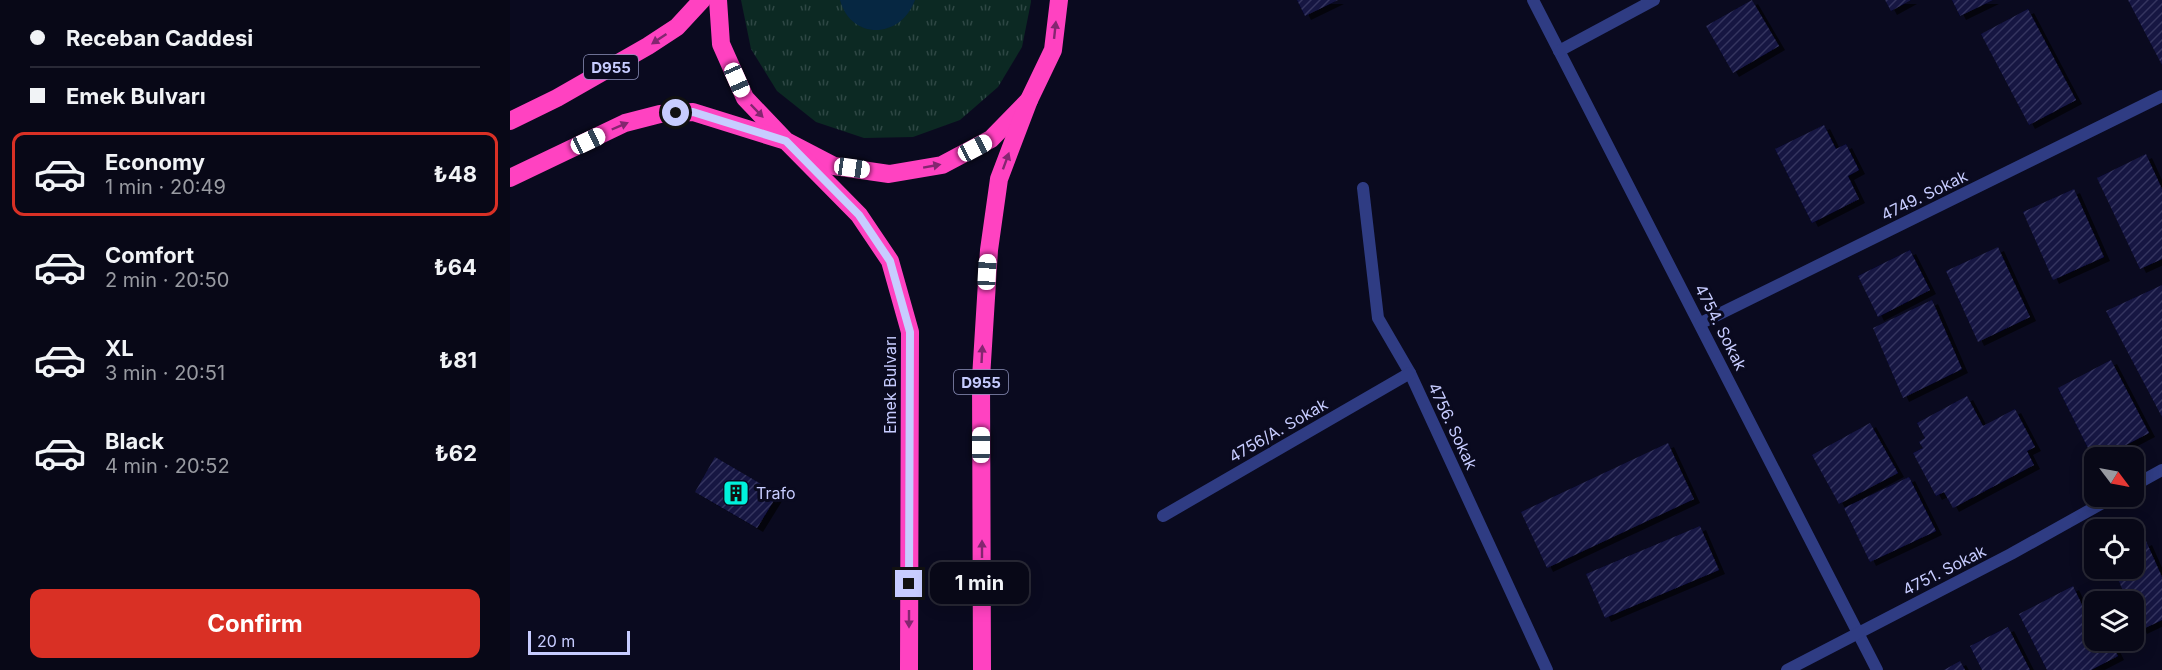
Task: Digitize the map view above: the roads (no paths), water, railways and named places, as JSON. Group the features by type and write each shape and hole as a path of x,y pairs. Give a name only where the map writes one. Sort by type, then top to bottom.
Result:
{"highway":[{"name":"D955","path":"510,121 557,98 648,46 677,27 702,0"},
{"name":"D955","path":"718,0 721,44 745,98 786,141"},
{"name":"D955","path":"982,670 981,378 988,250 999,179 1029,100 1053,50 1059,0"},
{"name":"D955","path":"510,178 625,123 660,114 693,112 786,141 834,166 889,174 942,165 991,139 1029,100"},
{"name":"Emek Bulvarı","path":"786,141 859,215 890,261 910,332 909,670"}],"street":[{"name":"4754. Sokak","path":"1533,0 1701,323 1877,670"},
{"path":"1559,51 1654,0"},
{"name":"4749. Sokak","path":"1701,323 2162,96"},
{"name":"4756. Sokak","path":"1363,188 1378,318 1410,373 1548,670"},
{"name":"4756/A. Sokak","path":"1163,516 1410,373"},
{"path":"2144,480 2162,470"},
{"name":"4751. Sokak","path":"1787,670 2011,554 2095,507"}],"water":[{"path":"840,0 915,0 908,13 899,22 888,28 876,30 854,23"}],"place":[{"name":"Trafo","path":"736,493"}]}
